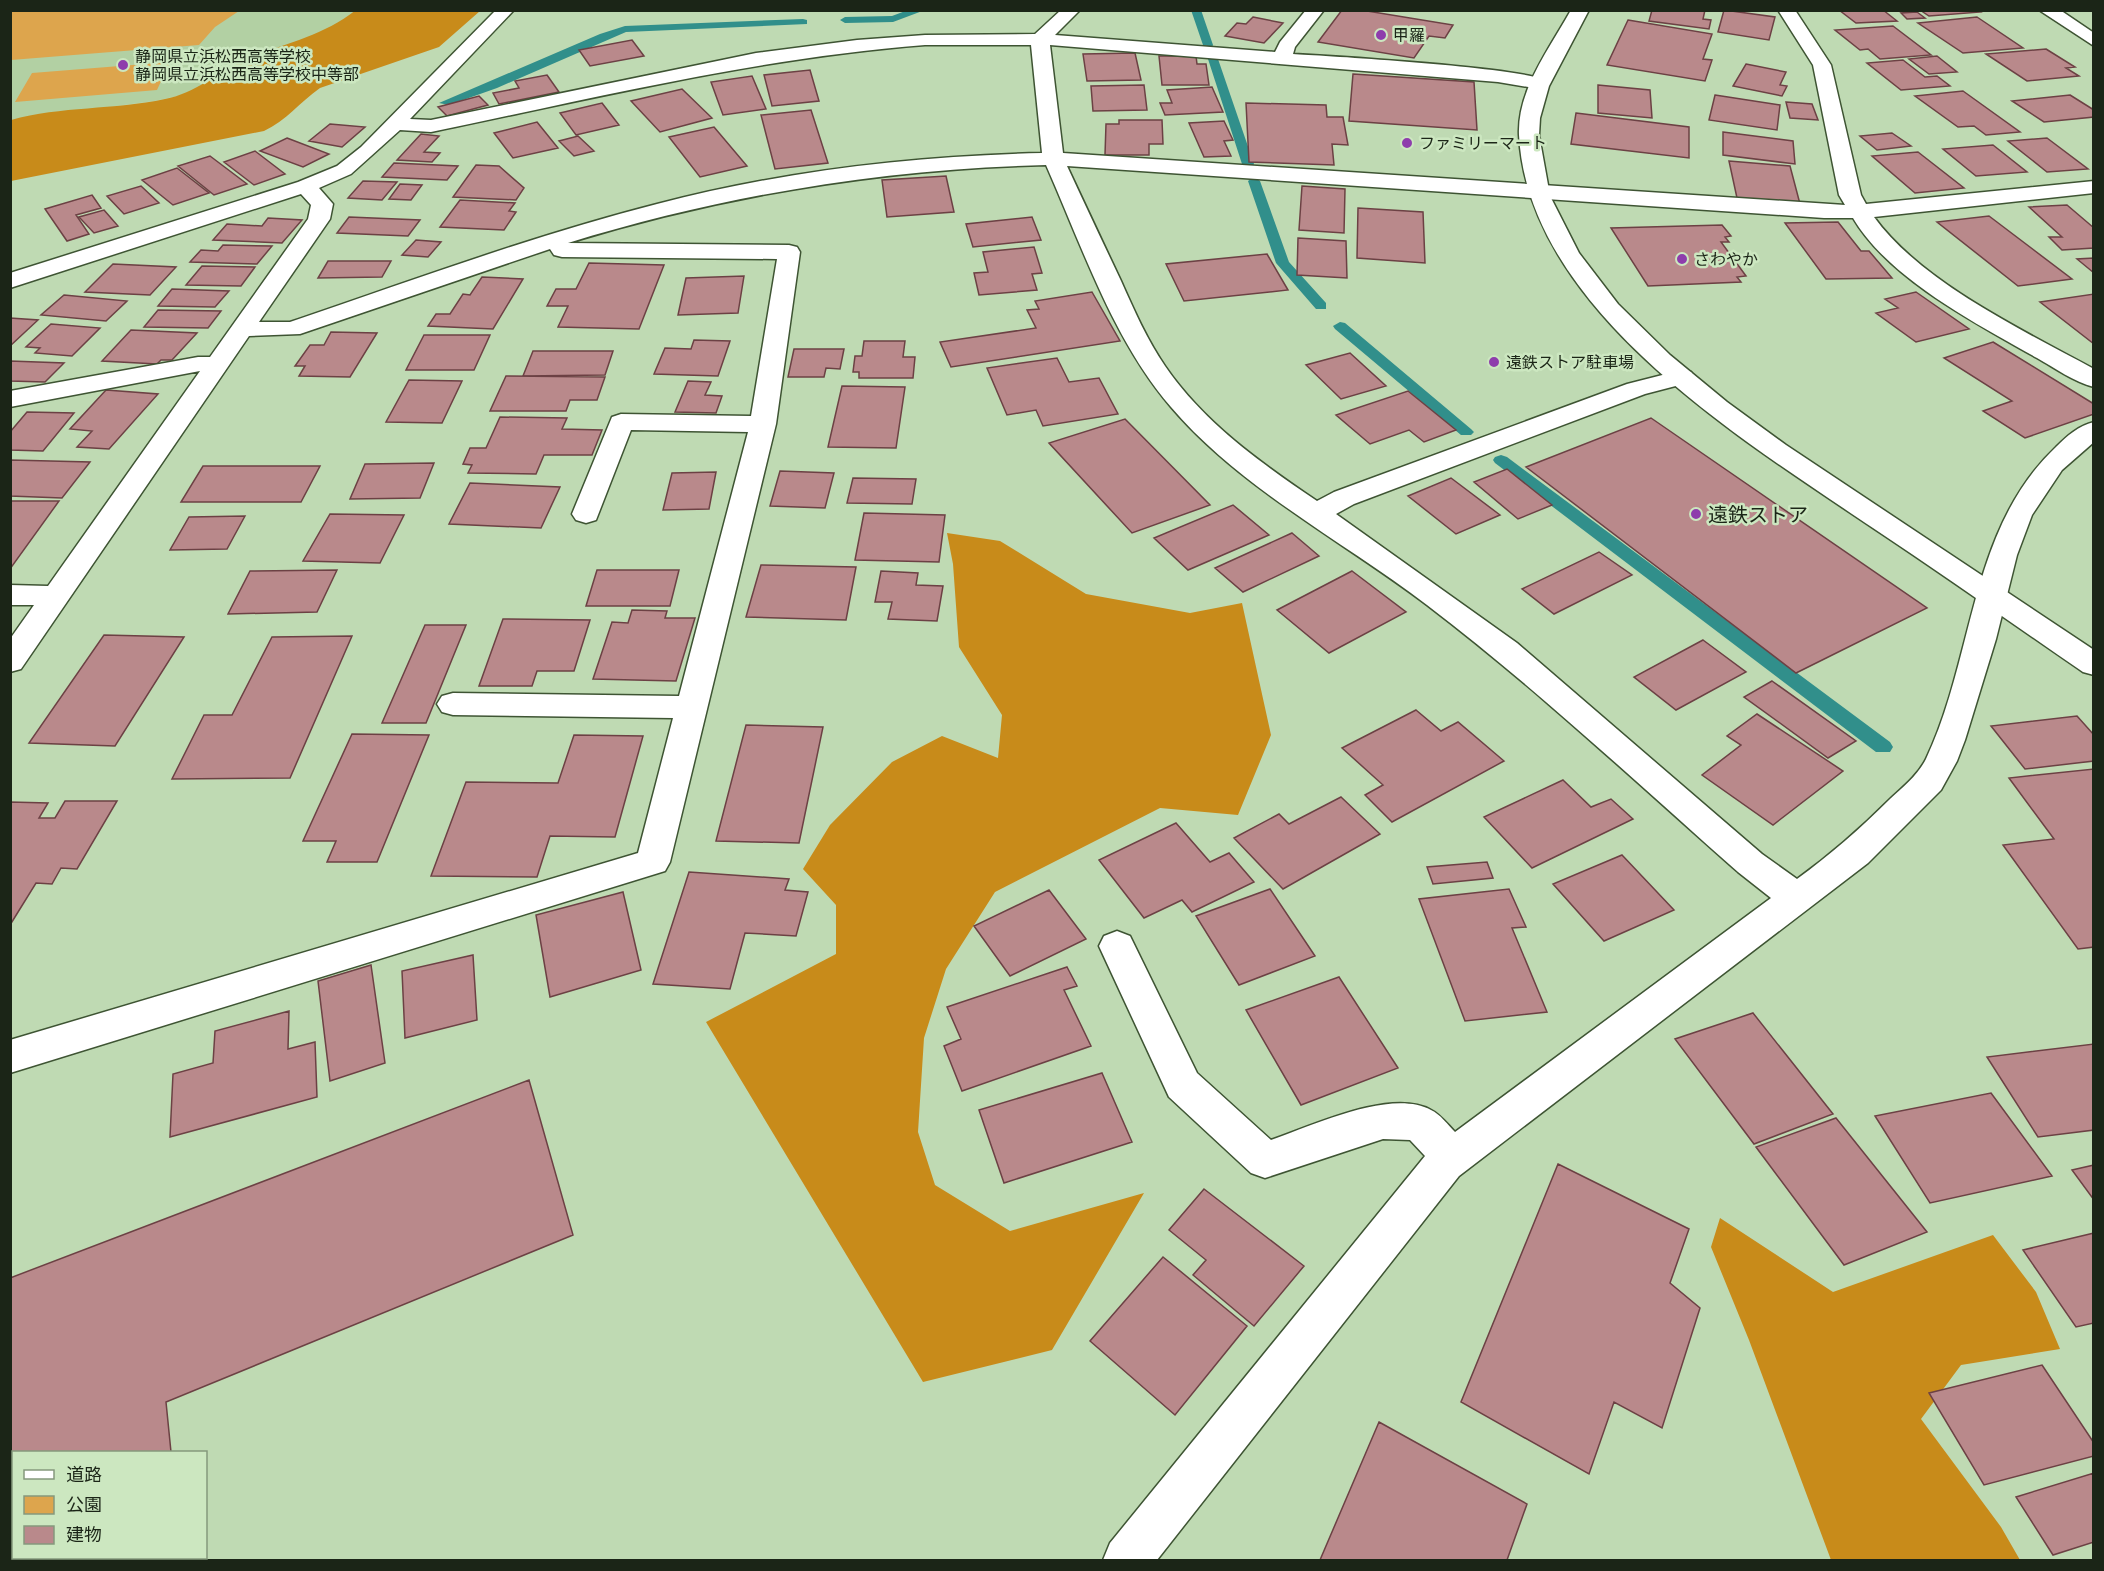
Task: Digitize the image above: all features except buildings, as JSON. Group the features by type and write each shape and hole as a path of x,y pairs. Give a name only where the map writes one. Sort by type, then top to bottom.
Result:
{"street":[{"path":"10,281 327,178 358,161 506,10"},
{"path":"1040,39 1071,10"},
{"path":"1283,58 1286,46 1316,10"},
{"path":"1580,10 1540,83 1532,107 1528,133 1530,161 1538,194 1570,255 1595,291 1628,327 1682,377 1773,447 2094,664"},
{"path":"1786,10 1822,64 1850,195 1857,212 1899,256 1932,283 2094,380"},
{"path":"2047,10 2094,41"},
{"path":"395,124 431,126 722,65 823,49 925,40 1040,39 1498,76 1540,83"},
{"path":"1040,39 1053,159 1137,339 1155,370 1180,402 1211,434 1248,466 1414,580 1506,650 1750,863 1797,899"},
{"path":"244,329 292,329 554,242 705,198 812,177 957,162 1053,159 1789,212 1857,212 2088,192"},
{"path":"10,662 220,364 322,211 322,204 318,198 305,186"},
{"path":"10,1057 653,862 764,424 789,252 562,250 554,242"},
{"path":"10,399 198,364 220,364"},
{"path":"1316,513 1344,498 1636,389 1682,377"},
{"path":"586,514 621,422 764,424"},
{"path":"1127,1560 1452,1157 1857,854 1929,781 1941,761 1949,740 1981,639 2003,555 2018,515 2034,488 2053,464 2076,442 2094,430"},
{"path":"10,595 57,596"},
{"path":"453,704 693,706"},
{"path":"1117,945 1183,1084 1265,1160 1383,1121 1419,1123 1452,1157"}],"shaded area":[{"path":"356,10 480,11 439,47 320,88 279,122 264,131 11,181 11,120 49,112 126,105 176,96 196,88 243,61 329,27"},
{"name":"静岡県立浜松西高等学校 静岡県立浜松西高等学校中等部","path":"11,11 356,11 328,30 228,69 188,94 154,101 11,120"},
{"path":"947,533 1000,541 1086,594 1190,613 1242,603 1271,735 1238,815 1160,808 995,892 946,969 924,1038 918,1132 935,1185 1010,1231 1144,1193 1052,1350 923,1382 706,1022 836,954 836,905 803,869 830,825 892,762 942,736 998,758 1002,715 959,647 953,564"},
{"path":"1720,1218 1833,1292 1993,1235 2036,1292 2060,1349 1961,1365 1921,1419 2001,1527 2020,1560 1831,1560 1749,1340 1711,1247"}],"green space":[{"path":"11,10 239,11 215,27 199,45 11,60"},
{"path":"170,62 157,90 15,102 32,73"}],"waterway":[{"path":"845,20 893,19 920,10"},
{"path":"1196,10 1208,45"},
{"path":"445,103 493,86 604,36 625,29 803,22"},
{"path":"1213,59 1248,164"},
{"path":"1254,181 1283,263 1321,306"},
{"path":"1340,326 1466,432"},
{"path":"1501,460 1883,747"}],"place":[{"name":"甲羅","path":"1381,35"},
{"name":"静岡県立浜松西高等学校 静岡県立浜松西高等学校中等部","path":"123,65"},
{"name":"ファミリーマート","path":"1407,143"},
{"name":"さわやか","path":"1682,259"},
{"name":"遠鉄ストア駐車場","path":"1494,362"},
{"name":"遠鉄ストア","path":"1696,514"}]}
